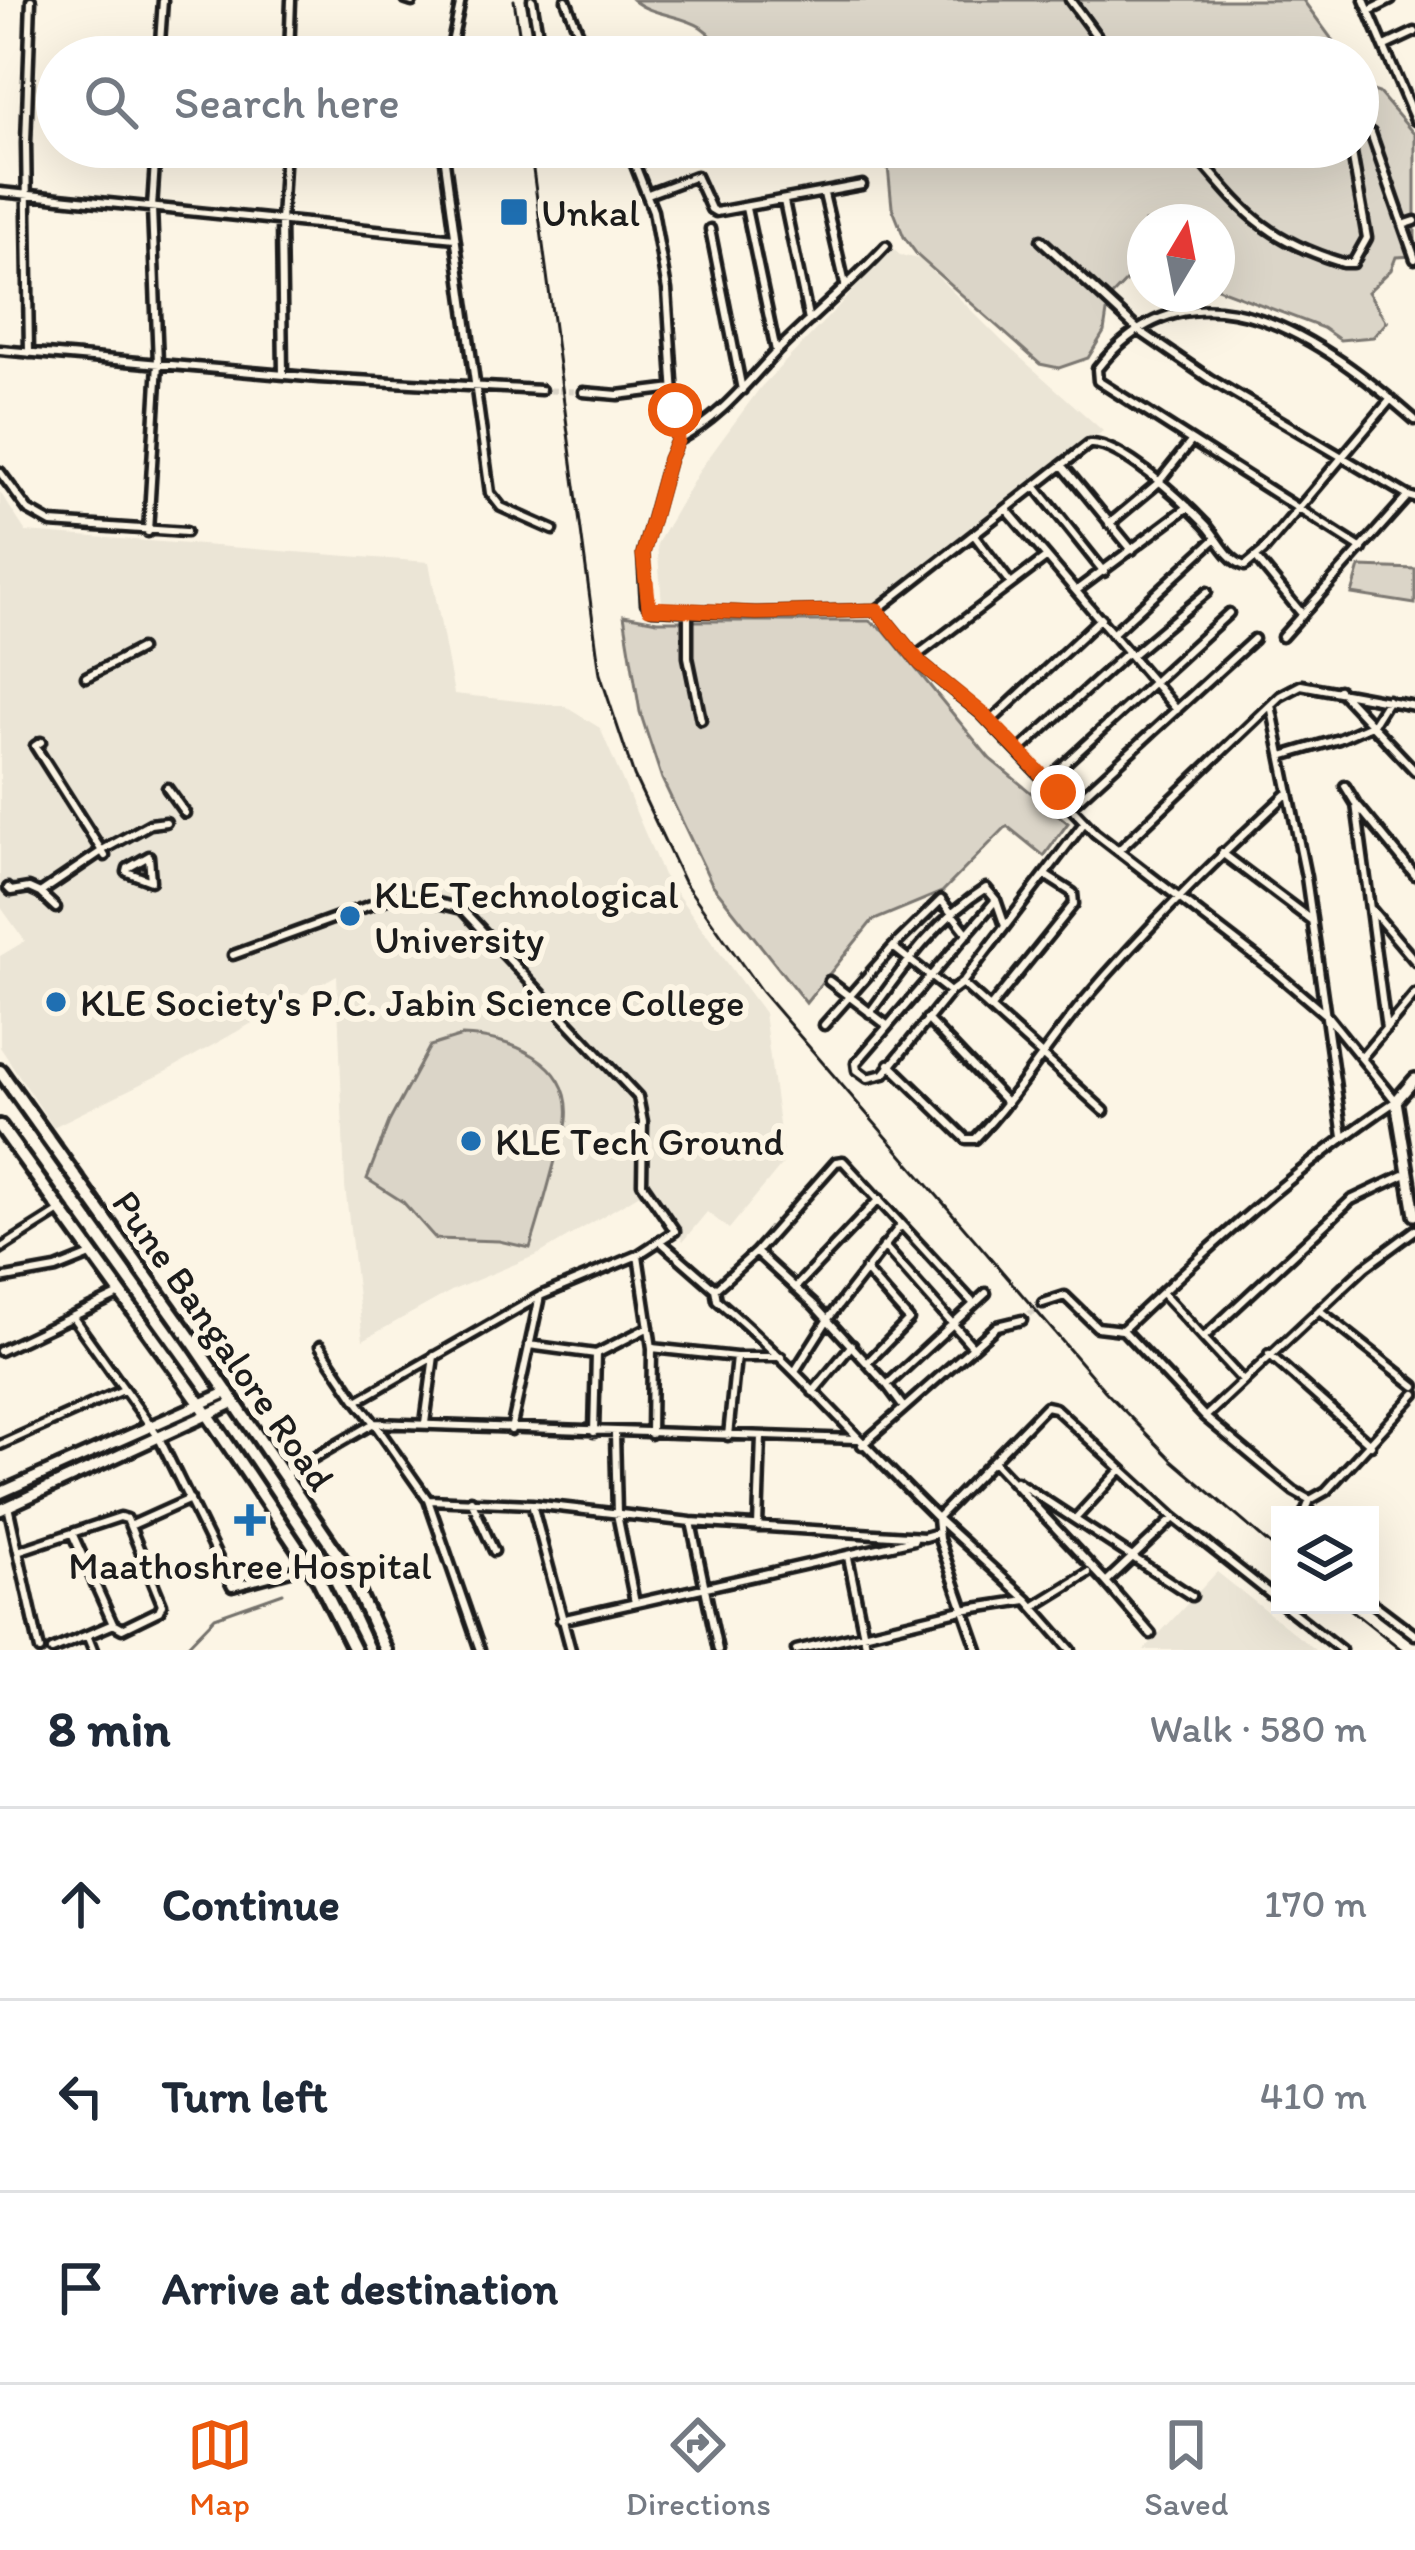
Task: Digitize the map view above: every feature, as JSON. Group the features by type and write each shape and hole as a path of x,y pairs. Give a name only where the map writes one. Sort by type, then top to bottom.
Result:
{"main road":[{"name":"Pune Bangalore Road","path":"0,1071 354,1578 385,1650"},
{"path":"1415,1079 1396,1102 1415,1215"},
{"name":"Pune Bangalore Road","path":"0,1126 205,1410 331,1600 354,1650"},
{"path":"4,1508 159,1438 231,1398"},
{"path":"0,1493 151,1426 205,1410"}],"street":[{"path":"29,353 32,0"},
{"path":"160,36 163,0"},
{"path":"290,36 291,0"},
{"path":"453,36 461,0"},
{"path":"532,0 538,36"},
{"path":"566,0 580,36"},
{"path":"1070,0 1097,36"},
{"path":"1364,0 1415,120"},
{"path":"1370,11 1391,0"},
{"path":"1385,46 1415,32"},
{"path":"1379,156 1415,259"},
{"path":"148,532 158,363 155,168"},
{"path":"283,374 284,168"},
{"path":"446,168 492,498 501,507 554,530"},
{"path":"636,168 653,211 667,290 677,441 643,554 649,608 877,610 1089,444 1102,443 1188,507 1242,567 1256,558 1391,399"},
{"path":"1206,168 1261,228 1353,263 1367,238 1355,168"},
{"path":"647,194 696,176 713,210 862,185"},
{"path":"0,192 454,238"},
{"path":"824,194 846,286"},
{"path":"784,201 809,321"},
{"path":"746,208 776,352"},
{"path":"1403,225 1415,221"},
{"path":"710,229 742,392"},
{"path":"1041,240 1136,329 1411,497 1282,637"},
{"path":"677,441 709,423 886,246"},
{"path":"1362,549 1096,378 1100,365 1136,329 1190,311 1265,318 1316,342 1415,420"},
{"path":"0,350 541,390"},
{"path":"583,392 618,395 674,388"},
{"path":"1109,524 1158,483 1190,442"},
{"path":"1063,466 1132,550"},
{"path":"0,472 28,510 51,523 186,532"},
{"path":"1036,487 1104,572"},
{"path":"1076,590 1188,507"},
{"path":"1007,509 1177,710"},
{"path":"974,535 1011,584"},
{"path":"1112,634 1215,539"},
{"path":"915,658 1048,556"},
{"path":"1256,558 1302,614"},
{"path":"1019,752 1207,592"},
{"path":"877,610 915,658 991,722 1085,822 1328,1017 1396,1102 1343,1137 1122,1330"},
{"path":"688,611 688,657 701,720"},
{"path":"1047,780 1229,613"},
{"path":"991,722 1101,619"},
{"path":"1071,806 1254,639"},
{"path":"86,677 140,649"},
{"path":"1119,851 1271,705 1301,685 1415,706"},
{"path":"1339,690 1415,771"},
{"path":"1282,756 1373,724 1388,700"},
{"path":"1271,705 1313,922 1343,1137"},
{"path":"41,742 35,746 102,853"},
{"path":"1345,786 1415,875"},
{"path":"167,788 184,813"},
{"path":"890,1064 966,1139 975,1139 1080,1005 1177,895 1289,792"},
{"path":"1356,804 1386,1029"},
{"path":"40,893 150,824 166,822"},
{"path":"996,900 856,1065 868,1078 884,1073 962,983 1085,822"},
{"path":"1222,853 1313,922"},
{"path":"150,857 152,881 128,872 128,868 150,857"},
{"path":"990,1008 1075,904 1073,893 1045,875"},
{"path":"8,888 29,888 56,908"},
{"path":"869,1013 951,911 986,888 996,900 1005,927"},
{"path":"233,955 401,895 462,909 638,1096 644,1122 642,1183 675,1231 638,1255 540,1296 357,1401"},
{"path":"824,1025 940,901 969,935"},
{"path":"1370,907 1415,961"},
{"path":"893,947 950,992"},
{"path":"829,981 888,1026"},
{"path":"962,983 1104,1111"},
{"path":"1362,1057 1415,994"},
{"path":"927,1019 1007,1103"},
{"path":"715,1289 756,1252 836,1162 848,1162 974,1304"},
{"path":"1204,1337 1351,1200 1408,1173"},
{"path":"795,1288 879,1199"},
{"path":"0,1249 60,1211"},
{"path":"795,1372 828,1319 901,1225"},
{"path":"1205,1417 1318,1309 1415,1230"},
{"path":"660,1241 715,1289 717,1300 783,1357 860,1442 1030,1604 1071,1650"},
{"path":"884,1246 974,1347"},
{"path":"756,1252 828,1319 904,1408"},
{"path":"0,1280 56,1269 91,1255"},
{"path":"638,1255 652,1348 651,1434"},
{"path":"865,1270 909,1319 868,1362"},
{"path":"887,1385 986,1293"},
{"path":"1162,1293 1243,1381"},
{"path":"0,1352 120,1294"},
{"path":"1043,1303 1063,1295 1097,1327 1122,1330 1205,1417 1310,1500"},
{"path":"511,1430 540,1296"},
{"path":"1308,1506 1371,1444 1415,1390 1318,1309"},
{"path":"74,1319 159,1438 232,1587 309,1566"},
{"path":"283,1476 374,1423 860,1442 997,1326 1022,1320"},
{"path":"529,1345 596,1354 649,1327"},
{"path":"813,1392 852,1345"},
{"path":"320,1346 428,1500 480,1650"},
{"path":"652,1348 736,1358 783,1357"},
{"path":"594,1432 596,1354"},
{"path":"1269,1354 1371,1444"},
{"path":"424,1423 434,1356"},
{"path":"728,1436 736,1358"},
{"path":"0,1445 123,1390"},
{"path":"978,1650 937,1518 1046,1406 1055,1408 1174,1518 1271,1595"},
{"path":"615,1433 617,1514 634,1603"},
{"path":"758,1527 761,1436"},
{"path":"994,1461 1151,1634"},
{"path":"1075,1519 1121,1469"},
{"path":"1008,1476 1192,1596"},
{"path":"130,1526 190,1499"},
{"path":"428,1500 532,1504 691,1522 925,1537"},
{"path":"471,1500 494,1551"},
{"path":"532,1504 572,1650"},
{"path":"4,1508 20,1550 40,1650"},
{"path":"20,1550 120,1517 127,1519 162,1608 122,1629 113,1624 73,1535"},
{"path":"1106,1582 1174,1518"},
{"path":"691,1522 718,1650"},
{"path":"561,1620 938,1533"},
{"path":"848,1557 867,1650"},
{"path":"796,1650 962,1610 1030,1604 1088,1573"},
{"path":"1379,1608 1415,1635"},
{"path":"1295,1614 1340,1650"},
{"path":"52,1650 113,1624"},
{"path":"87,1635 93,1650"}],"shaded area":[{"path":"633,0 1303,0 1330,36 711,36 695,24"},
{"path":"1379,93 1415,135 1415,256 1396,257 1391,270 1368,292 1387,322 1373,337 1340,340 1323,328 1235,295 1235,204 1127,204 1127,280 1109,299 1104,332 1088,358 1059,368 1040,364 918,256 892,207 888,168 1379,168"},
{"path":"893,249 920,259 1005,344 1103,431 874,606 662,604 657,544 701,468 760,388"},
{"name":"KLE Technological University","path":"0,492 26,532 429,562 454,694 564,706 600,728 663,875 764,1013 784,1162 729,1229 707,1212 683,1241 650,1188 539,1254 453,1290 363,1340 345,1186 337,975 167,1071 53,1127 0,1047 0,956 25,941 0,906"},
{"path":"1360,567 1415,569 1415,604 1352,594"},
{"path":"624,615 657,621 869,621 884,630 990,759 1068,823 1044,856 1007,826 942,892 872,921 806,1003 712,884 662,779 640,712"},
{"name":"KLE Tech Ground","path":"462,1036 499,1041 534,1056 560,1082 566,1099 565,1129 530,1248 499,1241 436,1239 403,1202 367,1179 389,1122 430,1046"},
{"path":"1217,1572 1315,1650 1144,1650"}],"waterway":[{"path":"183,1650 215,1617 283,1593"}],"tunnel":[{"path":"541,390 583,392"},
{"path":"1022,1320 1043,1303"}],"railway":[{"path":"514,0 520,36"},
{"path":"533,168 600,674 634,776 684,882 761,991 1105,1391 1172,1460 1271,1545"},
{"path":"1356,1614 1402,1650"}],"place":[{"name":"Unkal","path":"514,212"},
{"name":"KLE Technological University","path":"350,916"},
{"name":"KLE Society's P.C. Jabin Science College","path":"56,1002"},
{"name":"KLE Tech Ground","path":"471,1141"},
{"name":"Maathoshree Hospital","path":"250,1520"}],"route":[{"path":"675,410 677,441 643,554 649,608 756,613 877,610 921,664 982,713 1058,792"}]}
